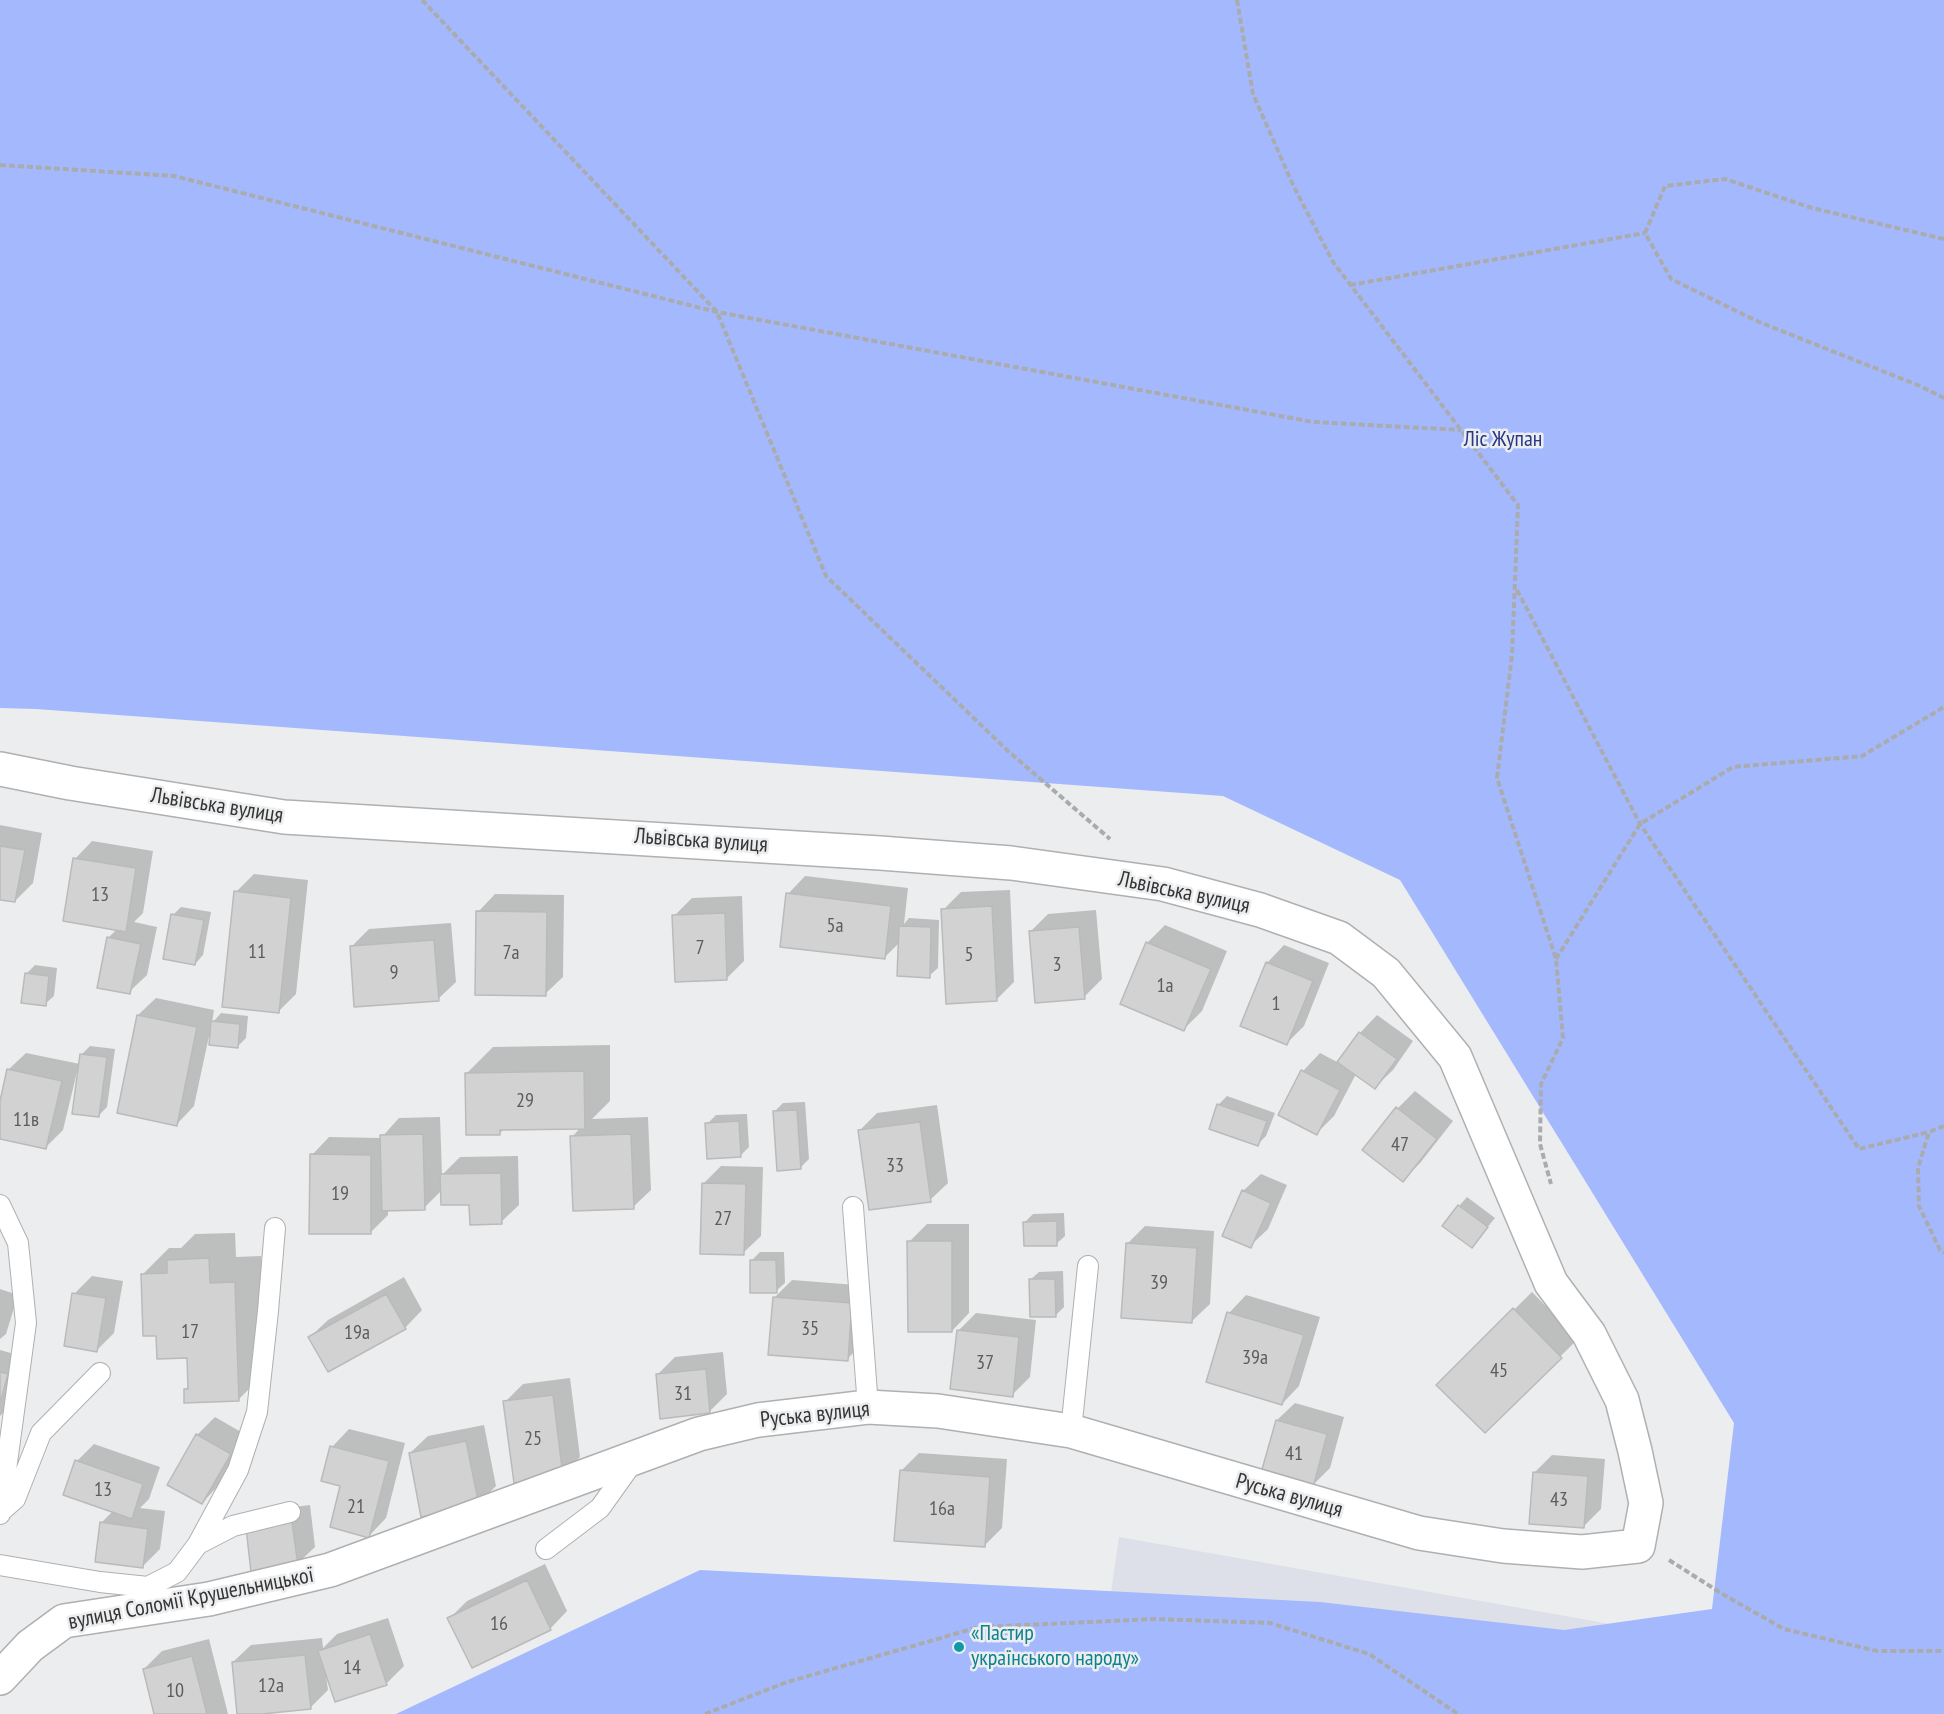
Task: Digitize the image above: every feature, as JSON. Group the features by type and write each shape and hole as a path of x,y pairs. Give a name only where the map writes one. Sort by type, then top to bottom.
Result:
{"street":[{"name":"Львівська вулиця","path":"0,769 70,783 284,817 1011,862 1163,884 1260,910 1340,938 1386,973 1455,1057 1551,1283 1589,1334 1622,1400 1646,1503 1638,1546"},
{"name":"Руська вулиця","path":"330,1570 699,1434 758,1420 868,1407 938,1411 1071,1431 1419,1533 1503,1546 1582,1552 1638,1546"},
{"name":"вулиця Соломії Крушельницької","path":"0,1678 30,1646 64,1621 209,1599 330,1570"}],"lane":[{"path":"0,1205 18,1243 26,1323 0,1513"},
{"path":"853,1208 868,1407"},
{"path":"0,1564 100,1582 148,1587 177,1572 198,1544 238,1470 257,1412 275,1228"},
{"path":"1071,1431 1088,1266"},
{"path":"0,1513 15,1499 41,1433 100,1373"},
{"path":"546,1549 600,1508 636,1456"},
{"path":"198,1544 233,1526 290,1512"}],"path":[{"path":"422,0 717,312 826,576 1008,751 1111,840"},
{"path":"1238,0 1253,94 1293,185 1333,262 1518,505 1512,655 1497,778 1556,959 1563,1038 1541,1084 1540,1144 1554,1194"},
{"path":"0,165 174,176 717,312 1313,422 1461,430"},
{"path":"1645,233 1665,186 1725,178 1812,208 1944,238"},
{"path":"1350,285 1645,233"},
{"path":"1645,233 1671,279 1759,322 1920,386 1944,398"},
{"path":"1515,588 1640,824 1859,1149 1929,1132 1944,1126"},
{"path":"1556,959 1640,824 1733,767 1862,756 1944,707"},
{"path":"1929,1132 1918,1168 1919,1206 1940,1250 1944,1253"},
{"path":"1638,1546 1675,1563 1724,1595 1784,1629 1877,1651 1944,1651"},
{"path":"705,1714 787,1682 979,1627 1155,1619 1270,1623 1369,1654 1458,1714"}],"shaded area":[{"path":"1119,1537 1944,1683 1944,1714 1111,1593"}],"green space":[{"name":"Ліс Жупан","path":"0,0 1944,0 1944,1714 396,1714 700,1570 1320,1602 1564,1630 1712,1609 1734,1423 1400,880 1223,796 0,708"}],"building":[{"path":"0,846 25,850 15,902 0,900"},
{"path":"73,858 136,868 126,932 63,921"},
{"path":"234,891 291,898 279,1013 222,1007"},
{"path":"786,893 891,906 885,959 780,947"},
{"path":"992,906 997,1001 946,1004 941,909"},
{"path":"476,911 547,912 546,996 475,995"},
{"path":"725,913 727,980 675,982 672,915"},
{"path":"171,914 204,920 195,965 163,959"},
{"path":"899,926 931,927 930,978 897,976"},
{"path":"1079,927 1085,999 1035,1003 1029,931"},
{"path":"107,937 141,944 130,994 97,988"},
{"path":"434,940 439,1001 354,1007 350,946"},
{"path":"1146,942 1211,969 1184,1031 1120,1004"},
{"path":"1266,962 1313,981 1287,1045 1240,1026"},
{"path":"25,973 49,976 46,1006 21,1003"},
{"path":"137,1015 197,1027 177,1126 117,1113"},
{"path":"211,1021 240,1024 238,1048 209,1045"},
{"path":"1359,1032 1397,1059 1375,1089 1337,1062"},
{"path":"80,1054 107,1057 99,1117 72,1114"},
{"path":"7,1069 62,1081 46,1149 0,1139 0,1101"},
{"path":"1301,1070 1340,1090 1317,1135 1278,1115"},
{"path":"584,1071 585,1129 500,1130 500,1135 466,1135 465,1073"},
{"path":"1217,1104 1267,1121 1258,1146 1209,1129"},
{"path":"1396,1107 1437,1139 1403,1182 1362,1150"},
{"path":"797,1110 801,1169 777,1171 773,1111"},
{"path":"739,1121 741,1157 707,1159 705,1123"},
{"path":"920,1122 931,1202 869,1210 858,1130"},
{"path":"423,1134 425,1210 382,1211 380,1135"},
{"path":"631,1134 634,1209 573,1211 570,1136"},
{"path":"310,1154 371,1155 371,1234 309,1234"},
{"path":"501,1173 502,1224 470,1225 469,1205 441,1205 440,1174"},
{"path":"702,1183 746,1184 744,1255 700,1254"},
{"path":"1242,1190 1271,1203 1251,1248 1222,1236"},
{"path":"1458,1205 1488,1227 1472,1248 1442,1226"},
{"path":"1057,1221 1057,1246 1024,1246 1023,1222"},
{"path":"907,1241 952,1241 952,1332 908,1332"},
{"path":"1126,1243 1197,1248 1192,1323 1121,1318"},
{"path":"209,1258 210,1283 235,1282 239,1401 184,1403 184,1389 188,1389 187,1358 157,1359 156,1336 143,1336 141,1274 167,1273 167,1260"},
{"path":"750,1260 776,1260 777,1293 750,1293"},
{"path":"1029,1279 1055,1279 1056,1317 1030,1317"},
{"path":"72,1293 106,1298 97,1352 64,1346"},
{"path":"386,1294 406,1329 328,1372 308,1337"},
{"path":"773,1297 852,1303 848,1361 768,1355"},
{"path":"1513,1308 1562,1358 1485,1433 1436,1385"},
{"path":"1227,1312 1304,1335 1282,1405 1206,1382"},
{"path":"957,1330 1019,1337 1013,1397 950,1389"},
{"path":"706,1369 710,1413 660,1419 656,1374"},
{"path":"0,1372 8,1374 0,1403"},
{"path":"553,1395 563,1476 514,1483 503,1401"},
{"path":"1276,1420 1327,1434 1313,1488 1261,1473"},
{"path":"196,1434 231,1454 202,1504 167,1485"},
{"path":"466,1441 479,1505 421,1517 409,1453"},
{"path":"330,1446 389,1461 369,1538 330,1527 340,1486 321,1481"},
{"path":"75,1460 143,1484 132,1519 63,1495"},
{"path":"900,1470 990,1477 985,1547 894,1541"},
{"path":"1533,1472 1588,1476 1584,1528 1529,1524"},
{"path":"100,1522 148,1529 143,1568 95,1562"},
{"path":"292,1522 298,1566 251,1572 246,1528"},
{"path":"527,1580 551,1630 472,1668 447,1618"},
{"path":"370,1634 387,1685 335,1702 318,1651"},
{"path":"305,1655 311,1709 237,1714 232,1662"},
{"path":"192,1656 207,1714 154,1714 143,1669"}],"place":[{"name":"«Пастир українського народу»","path":"959,1647"}]}
